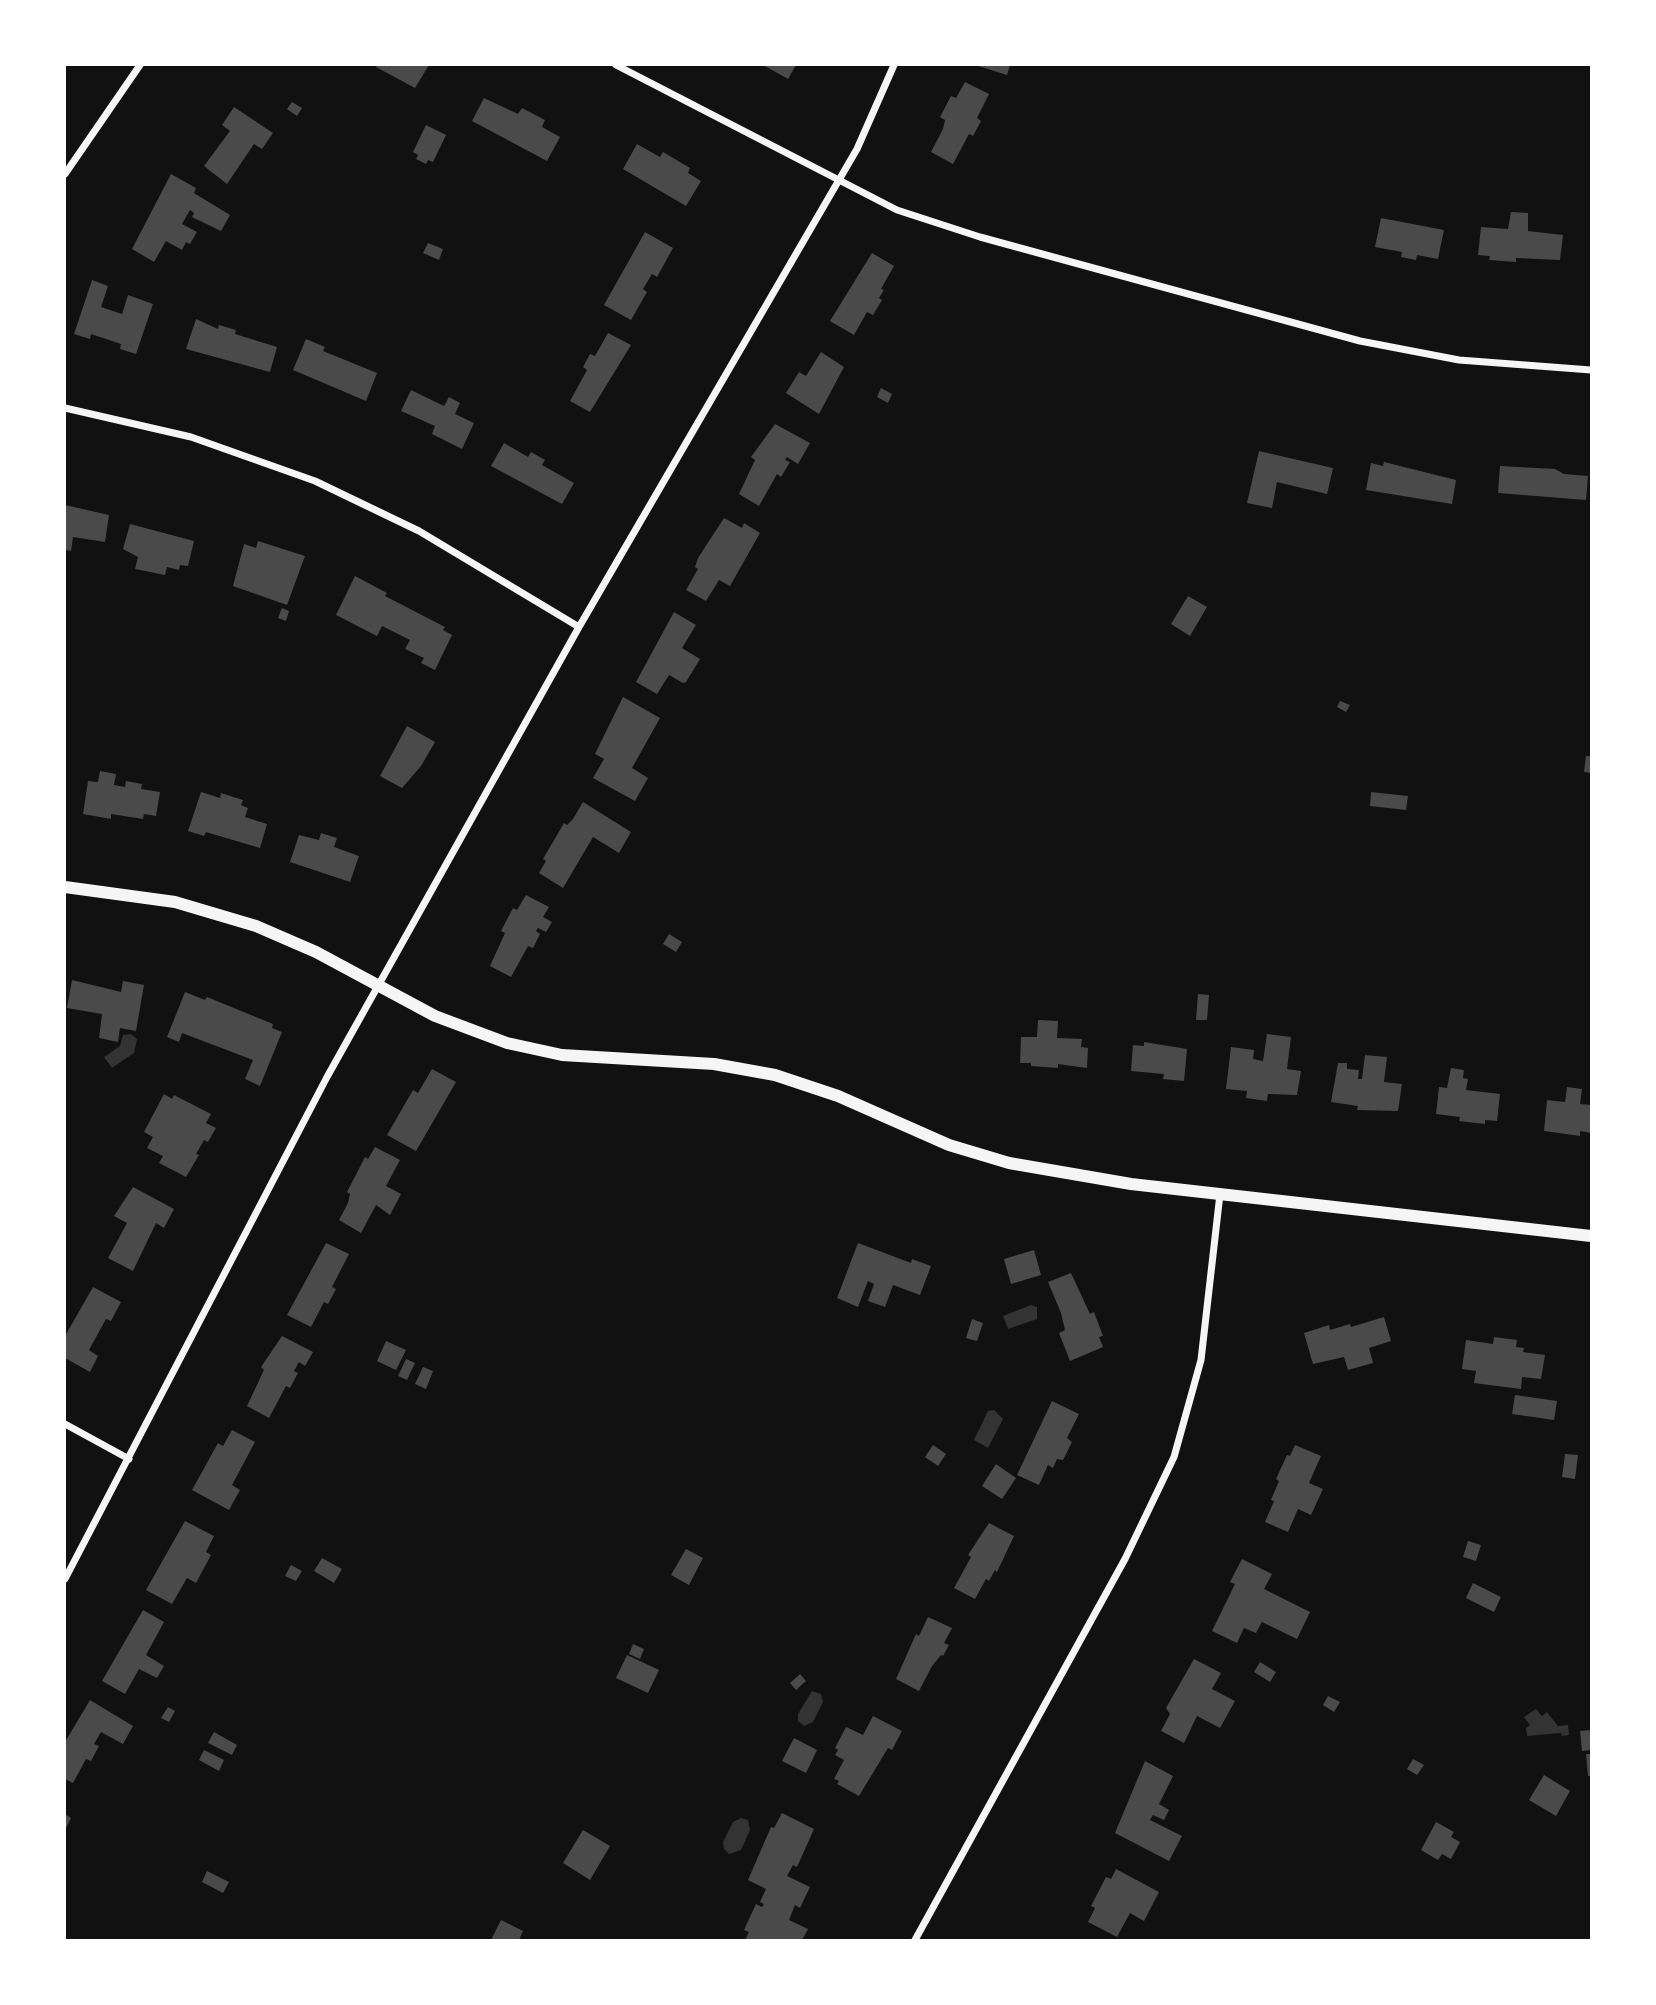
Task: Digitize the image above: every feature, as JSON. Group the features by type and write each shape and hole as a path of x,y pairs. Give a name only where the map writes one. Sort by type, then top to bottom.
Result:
{"street":[{"path":"65,174 139,65"},
{"path":"615,65 897,210 980,237 1360,341 1458,360 1591,370"},
{"path":"65,1579 377,986 579,627 838,180 870,121 894,65"},
{"path":"65,408 191,437 315,481 419,531 579,627"},
{"path":"65,887 153,898 233,918 298,944 452,1024 507,1043 562,1055 701,1063 759,1072 815,1087 949,1145 1009,1163 1082,1177 1591,1236"},
{"path":"915,1940 1113,1581 1174,1457 1202,1360 1220,1194"},
{"path":"65,1424 129,1459"}],"shaded area":[{"path":"131,1034 137,1039 134,1053 112,1068 104,1057 120,1046 123,1035"},
{"path":"1031,1305 1037,1307 1037,1319 1008,1329 1003,1316"},
{"path":"994,1410 1003,1419 988,1448 974,1440 988,1411"},
{"path":"812,1691 821,1694 823,1702 813,1722 804,1726 798,1721 798,1714"},
{"path":"1536,1709 1542,1716 1547,1712 1558,1726 1568,1725 1569,1735 1562,1736 1561,1733 1527,1736 1526,1728 1530,1725 1524,1717"},
{"path":"741,1818 748,1820 750,1830 741,1850 729,1854 724,1849 723,1842 733,1822"}],"building":[{"path":"429,65 415,88 376,67"},
{"path":"763,65 796,65 788,79"},
{"path":"975,65 1010,65 1007,75"},
{"path":"965,82 989,94 977,118 981,121 973,136 969,134 953,164 931,152 943,129 945,120 940,117 951,96 956,98"},
{"path":"484,98 518,114 522,108 545,120 542,127 560,137 547,161 472,121"},
{"path":"292,102 302,108 297,116 287,109"},
{"path":"234,107 273,133 262,149 254,144 227,184 204,166 230,131 222,125"},
{"path":"426,125 446,135 433,162 428,160 426,164 416,159 418,155 413,152"},
{"path":"637,144 660,157 663,152 690,168 688,173 701,181 686,206 623,169"},
{"path":"171,174 196,188 194,193 230,215 221,231 192,217 194,213 190,210 182,224 197,232 190,244 186,242 182,250 166,241 154,262 132,249"},
{"path":"1511,212 1528,213 1528,231 1563,235 1560,260 1516,258 1516,262 1489,260 1490,256 1478,255 1481,227 1508,229"},
{"path":"1381,218 1444,230 1438,259 1417,255 1416,260 1401,257 1402,252 1375,247"},
{"path":"645,232 673,248 657,277 652,274 643,289 647,292 631,320 604,305"},
{"path":"428,243 443,249 439,260 423,253"},
{"path":"872,253 894,266 881,289 884,290 879,298 882,300 873,315 867,312 854,335 830,321"},
{"path":"92,280 108,286 101,307 122,314 128,295 153,304 136,354 120,349 121,344 91,334 90,339 74,334"},
{"path":"196,319 218,329 219,325 236,330 235,334 277,347 270,372 186,349"},
{"path":"608,333 631,345 590,412 570,401 587,370 583,367 590,354 595,356"},
{"path":"306,339 325,347 323,351 377,373 366,401 293,370"},
{"path":"821,352 844,367 819,414 786,393 799,372 806,376"},
{"path":"881,388 892,394 888,403 877,397"},
{"path":"411,390 444,406 449,397 460,403 455,414 474,423 462,449 432,434 435,426 401,411"},
{"path":"775,424 810,443 798,464 787,457 785,460 790,462 781,477 777,474 759,506 739,494 755,460 751,457"},
{"path":"504,443 528,457 531,452 545,460 542,465 574,483 562,504 491,466"},
{"path":"1259,451 1333,468 1327,494 1277,482 1272,508 1247,503"},
{"path":"1384,462 1456,480 1452,504 1366,490 1371,463 1383,466"},
{"path":"1500,466 1555,469 1564,474 1588,476 1586,500 1498,493"},
{"path":"65,505 109,515 105,542 73,537 71,551 65,550"},
{"path":"724,518 742,528 744,523 760,533 730,586 719,580 706,601 686,590 698,569 695,567 698,558"},
{"path":"130,524 194,541 188,566 180,565 179,570 167,567 165,575 135,569 138,557 123,549"},
{"path":"258,541 305,556 287,605 233,586 244,544 256,548"},
{"path":"355,576 387,593 385,596 445,627 443,630 452,635 435,670 421,663 424,658 405,649 410,640 382,626 377,636 336,615"},
{"path":"1188,596 1207,607 1190,636 1171,624"},
{"path":"282,608 289,611 286,621 278,618"},
{"path":"674,612 696,625 682,648 700,659 686,682 669,675 657,694 636,682"},
{"path":"623,697 660,718 632,768 648,778 635,801 593,778 604,759 595,754"},
{"path":"1340,701 1350,705 1346,712 1337,707"},
{"path":"407,726 435,742 421,766 402,788 380,776"},
{"path":"1586,756 1591,756 1591,773 1584,772"},
{"path":"100,771 116,774 114,785 125,787 126,781 142,784 141,789 160,792 156,816 144,814 143,819 111,814 111,819 83,814 88,781 98,782"},
{"path":"201,792 220,798 221,793 243,800 241,805 248,808 245,817 267,824 260,848 206,832 204,836 188,831"},
{"path":"1371,792 1408,796 1406,810 1370,806"},
{"path":"583,802 631,832 619,853 593,837 563,888 539,873 546,861 543,859 564,823 567,825 573,819"},
{"path":"321,833 337,838 334,847 359,856 350,882 290,862 299,835 319,840"},
{"path":"526,895 549,907 543,917 552,922 546,932 538,928 536,931 540,934 533,948 528,946 511,977 490,966 505,933 501,931 513,908 517,910"},
{"path":"669,934 682,942 676,952 663,944"},
{"path":"72,980 121,992 123,981 144,985 136,1031 120,1028 118,1042 99,1038 102,1014 67,1008"},
{"path":"185,992 205,1000 207,997 273,1024 272,1028 282,1032 260,1086 245,1079 253,1060 182,1033 179,1042 167,1037"},
{"path":"1198,994 1209,995 1207,1020 1196,1020"},
{"path":"1038,1020 1058,1021 1057,1038 1082,1039 1081,1047 1088,1048 1087,1068 1058,1064 1058,1068 1031,1066 1031,1063 1020,1063 1021,1037 1037,1037"},
{"path":"1267,1034 1291,1037 1287,1069 1301,1071 1297,1095 1268,1094 1267,1101 1246,1098 1247,1091 1226,1089 1231,1047 1254,1050 1253,1059 1263,1061"},
{"path":"1144,1042 1187,1049 1184,1081 1163,1079 1164,1074 1131,1071 1133,1045 1144,1046"},
{"path":"1365,1055 1387,1057 1384,1082 1402,1084 1398,1111 1357,1110 1358,1106 1331,1102 1338,1063 1347,1063 1347,1069 1359,1070 1358,1079 1362,1079"},
{"path":"1451,1068 1464,1070 1463,1078 1468,1079 1466,1090 1500,1094 1497,1121 1485,1120 1485,1124 1459,1121 1460,1117 1436,1114 1439,1087 1447,1088"},
{"path":"432,1069 456,1082 416,1151 387,1135 413,1090 418,1093"},
{"path":"1567,1087 1582,1089 1580,1104 1591,1105 1591,1133 1580,1131 1580,1136 1544,1131 1547,1100 1565,1102"},
{"path":"164,1094 172,1099 174,1095 211,1114 206,1123 216,1128 208,1142 204,1140 186,1177 159,1163 163,1156 147,1148 153,1137 144,1132"},
{"path":"375,1147 400,1160 386,1186 401,1194 390,1215 376,1205 361,1233 339,1220 348,1203 350,1194 347,1192 365,1157 368,1159"},
{"path":"133,1187 174,1209 164,1228 156,1223 133,1271 108,1258 127,1223 114,1216"},
{"path":"326,1243 349,1254 332,1287 336,1289 328,1304 324,1302 311,1327 287,1315"},
{"path":"858,1243 911,1263 912,1259 931,1266 920,1295 893,1285 885,1307 868,1301 874,1284 868,1281 858,1307 837,1298"},
{"path":"1034,1250 1041,1275 1011,1284 1004,1259"},
{"path":"1071,1273 1090,1314 1094,1312 1103,1336 1099,1337 1103,1347 1070,1361 1059,1333 1065,1330 1061,1313 1048,1282"},
{"path":"93,1287 121,1302 111,1321 106,1319 89,1350 98,1356 90,1372 65,1358 65,1336"},
{"path":"1384,1317 1391,1341 1369,1348 1373,1363 1348,1370 1344,1357 1313,1364 1304,1333 1329,1325 1330,1330 1350,1324 1351,1327"},
{"path":"972,1319 983,1323 977,1341 966,1338"},
{"path":"282,1336 313,1352 305,1366 299,1362 294,1371 298,1373 290,1388 286,1386 269,1418 247,1406 264,1370 261,1367"},
{"path":"1494,1337 1517,1340 1516,1347 1524,1348 1523,1352 1545,1355 1541,1379 1522,1377 1521,1389 1474,1383 1476,1371 1462,1369 1466,1340 1493,1344"},
{"path":"386,1341 406,1350 396,1370 377,1361"},
{"path":"406,1359 415,1363 407,1380 398,1376"},
{"path":"423,1367 433,1371 426,1389 415,1384"},
{"path":"1515,1395 1557,1401 1554,1420 1512,1414"},
{"path":"1052,1401 1079,1414 1067,1438 1072,1442 1063,1460 1057,1459 1053,1468 1048,1465 1039,1485 1017,1475"},
{"path":"232,1430 255,1442 232,1485 240,1490 229,1510 192,1490 218,1443 223,1446"},
{"path":"933,1445 946,1454 938,1466 925,1457"},
{"path":"1295,1445 1321,1456 1309,1483 1323,1489 1311,1515 1298,1509 1288,1532 1265,1522 1274,1501 1271,1500 1279,1481 1276,1479 1287,1455 1290,1456"},
{"path":"1565,1454 1578,1455 1575,1479 1562,1477"},
{"path":"996,1464 1016,1478 1002,1499 982,1486"},
{"path":"185,1521 214,1536 206,1552 211,1555 196,1583 187,1578 172,1604 146,1590"},
{"path":"989,1523 1014,1536 997,1572 995,1570 989,1581 986,1579 975,1599 954,1588 971,1557 968,1555"},
{"path":"1468,1541 1481,1545 1476,1561 1463,1557"},
{"path":"686,1549 703,1558 689,1585 671,1575"},
{"path":"322,1558 342,1569 334,1583 314,1571"},
{"path":"1242,1559 1272,1574 1264,1589 1310,1612 1297,1639 1262,1622 1256,1633 1244,1628 1237,1643 1212,1631 1235,1584 1230,1582"},
{"path":"291,1565 302,1571 296,1581 285,1576"},
{"path":"1473,1583 1501,1597 1494,1612 1466,1598"},
{"path":"143,1610 164,1622 146,1655 164,1666 157,1678 139,1669 125,1694 102,1681"},
{"path":"928,1617 952,1628 944,1643 949,1645 943,1656 932,1666 919,1691 896,1679 916,1634 919,1636"},
{"path":"633,1644 644,1649 640,1659 629,1654"},
{"path":"627,1655 659,1670 648,1693 616,1678"},
{"path":"1194,1659 1221,1673 1212,1689 1235,1701 1220,1728 1197,1716 1184,1743 1161,1731 1170,1714 1166,1708"},
{"path":"1260,1662 1276,1672 1270,1682 1254,1672"},
{"path":"800,1674 806,1681 796,1690 790,1683"},
{"path":"1328,1696 1340,1702 1334,1712 1323,1705"},
{"path":"90,1700 133,1726 123,1744 101,1732 94,1744 99,1746 91,1761 86,1759 73,1783 65,1779 65,1742"},
{"path":"168,1707 175,1711 169,1722 161,1718"},
{"path":"873,1716 902,1731 892,1750 888,1748 859,1796 837,1784 839,1781 834,1779 844,1760 835,1755 838,1750 835,1748 846,1727 863,1735"},
{"path":"1591,1730 1591,1750 1582,1751 1580,1731"},
{"path":"214,1732 237,1745 232,1755 208,1743"},
{"path":"794,1738 817,1750 806,1773 782,1761"},
{"path":"204,1750 224,1760 219,1771 199,1760"},
{"path":"1586,1754 1591,1754 1591,1776 1588,1776"},
{"path":"1413,1759 1424,1765 1417,1775 1407,1769"},
{"path":"1145,1761 1173,1776 1159,1804 1169,1810 1164,1820 1153,1815 1150,1820 1182,1836 1169,1861 1115,1833"},
{"path":"1544,1775 1570,1791 1556,1816 1529,1800"},
{"path":"782,1813 814,1829 797,1867 793,1865 787,1876 810,1887 800,1908 795,1905 789,1920 808,1929 802,1940 745,1940 749,1932 744,1930 756,1904 762,1907 764,1904 760,1902 766,1889 748,1880 771,1827 774,1828"},
{"path":"65,1814 71,1818 65,1830"},
{"path":"1436,1822 1454,1832 1451,1837 1460,1842 1451,1859 1442,1854 1438,1860 1421,1850"},
{"path":"583,1830 610,1846 590,1880 563,1863"},
{"path":"1116,1869 1159,1892 1144,1921 1130,1913 1117,1937 1088,1922 1095,1908 1091,1906 1106,1877 1111,1879"},
{"path":"207,1871 229,1882 223,1893 202,1882"},
{"path":"501,1920 523,1931 519,1940 491,1940"}]}
